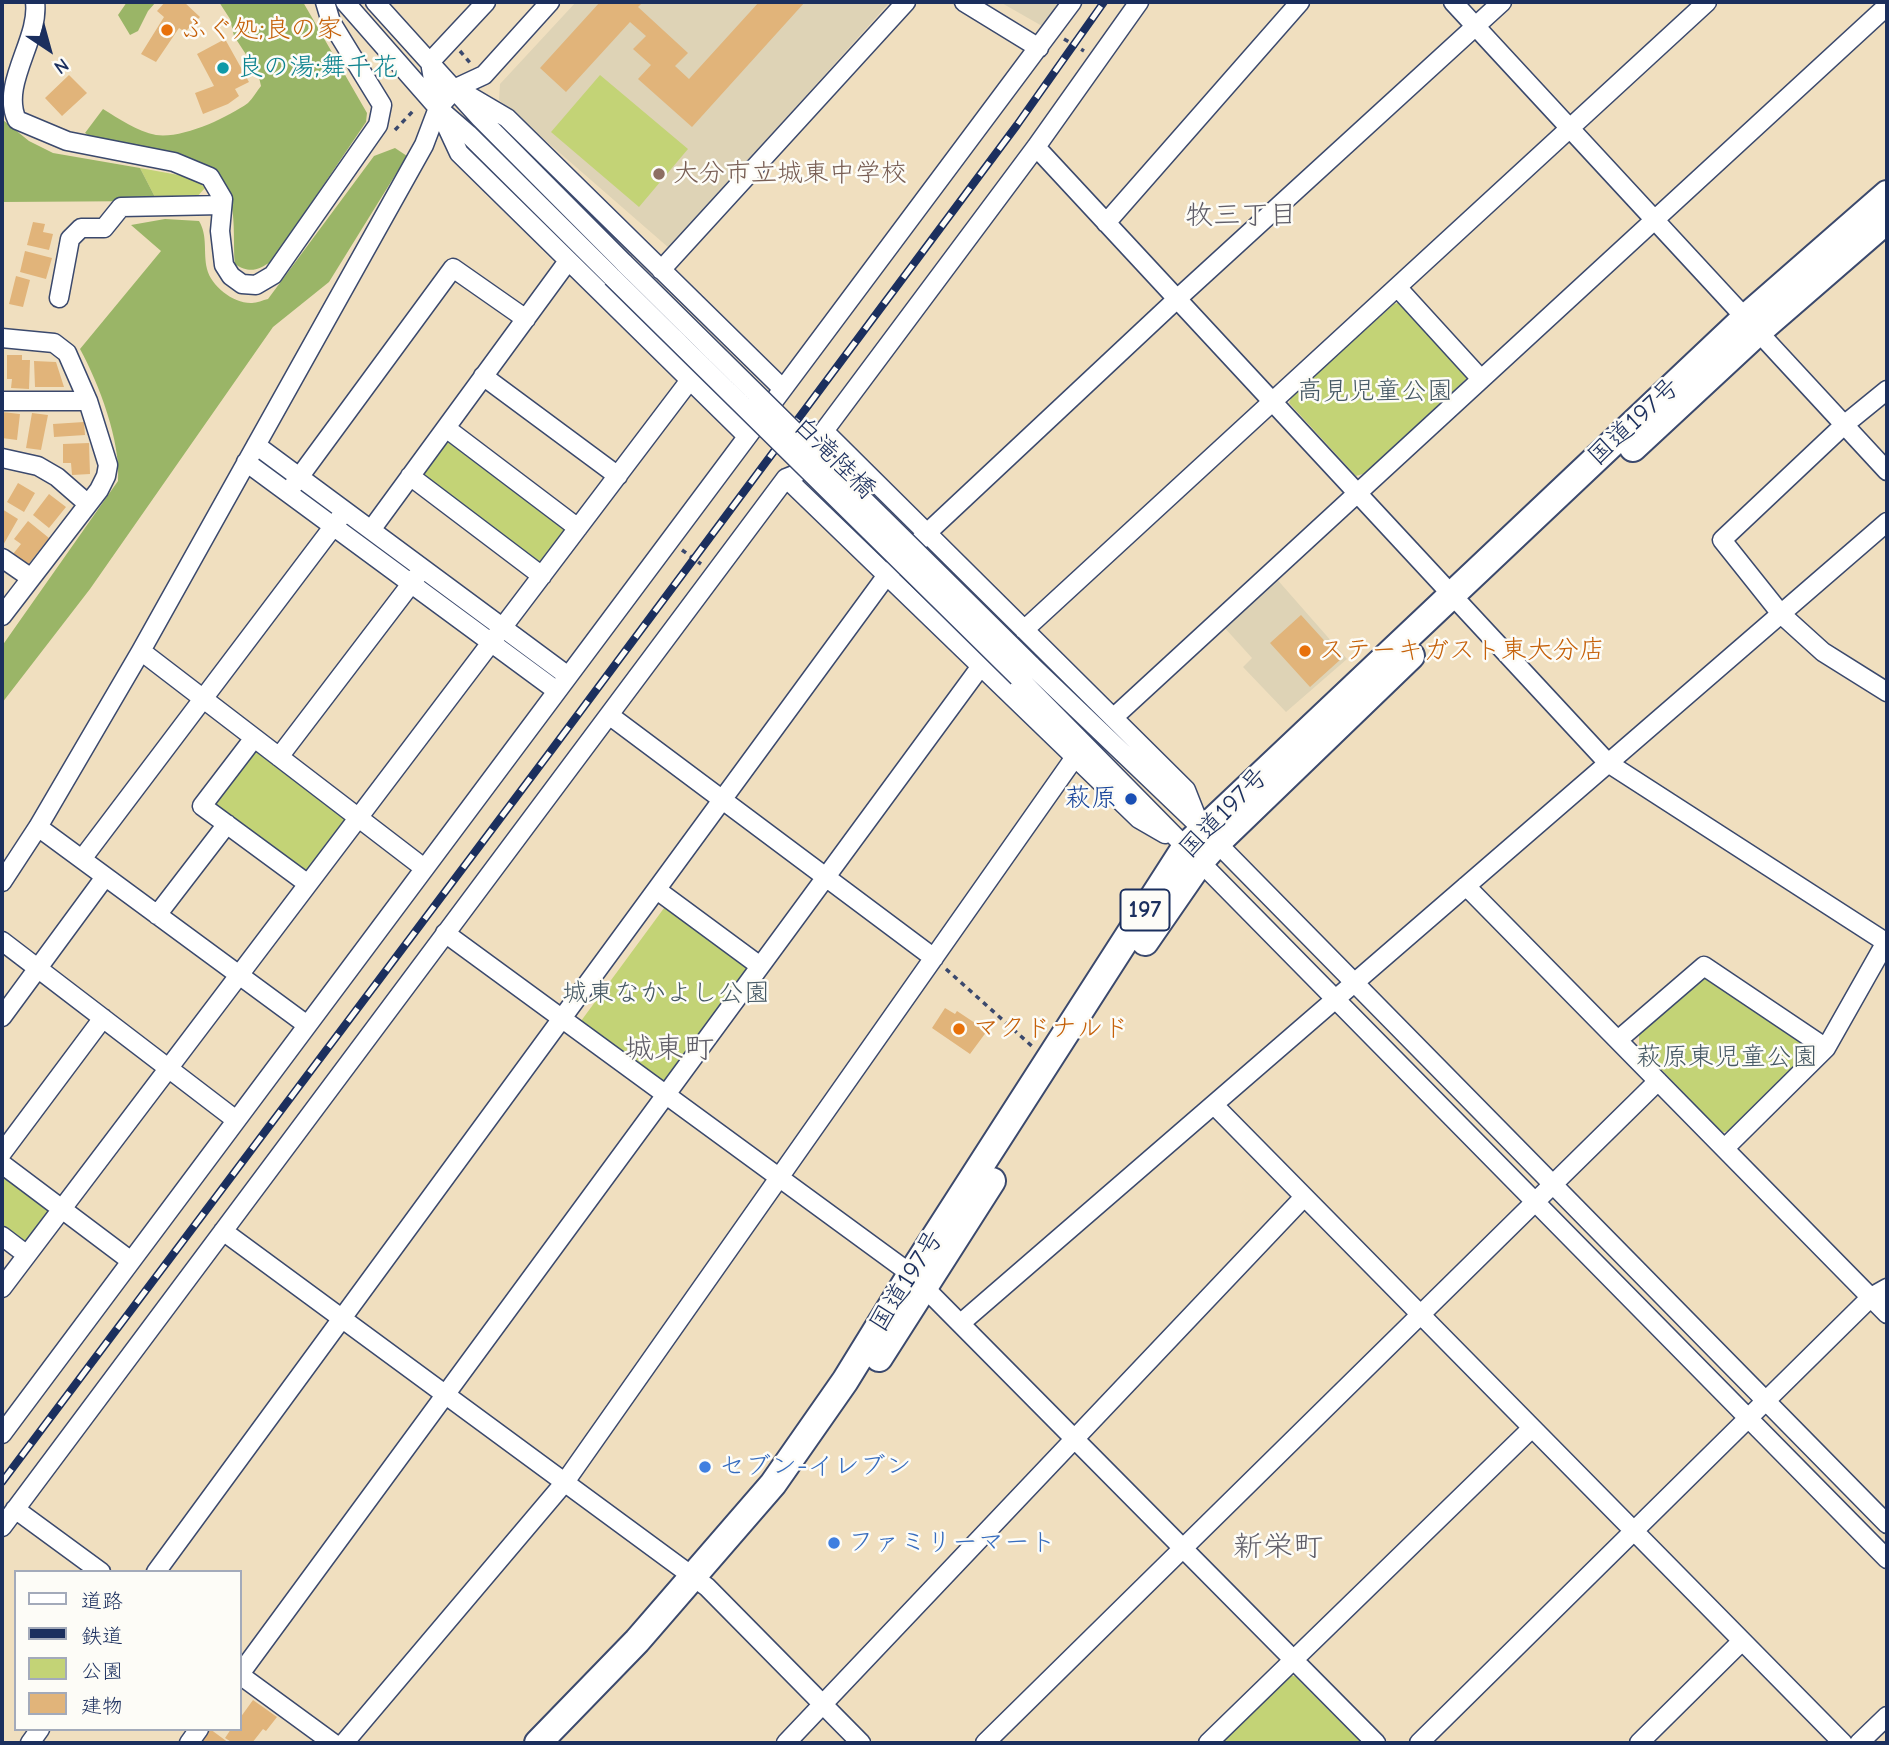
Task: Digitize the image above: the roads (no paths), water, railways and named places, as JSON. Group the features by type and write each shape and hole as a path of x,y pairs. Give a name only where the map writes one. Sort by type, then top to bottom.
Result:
{"highway":[{"name":"国道197号","path":"559,1743 701,1582 790,1489 1049,1061 1201,845 1887,194"},
{"name":"国道197号","path":"1752,325 1887,220"},
{"name":"国道197号","path":"918,1281 1094,1017 1201,845"},
{"name":"国道197号","path":"538,1743 637,1641 701,1582"}],"street":[{"path":"35,2 31,30 7,70 12,114 17,120 67,141 174,162 210,177 223,200 220,231 224,265 231,276 242,284 256,285 272,275 378,125 383,105 331,22 326,2"},
{"path":"345,2 438,107 618,270"},
{"path":"375,2 456,88 618,270"},
{"path":"430,62 486,2"},
{"path":"2,881 38,827 141,651 424,145 438,107 456,88 484,75 550,2"},
{"path":"662,270 906,2"},
{"path":"964,2 1040,48"},
{"path":"2,1434 7,1415 131,1261 1072,2"},
{"path":"2,1527 786,478 802,473 823,447 824,431 1139,2"},
{"path":"1106,223 1300,2"},
{"path":"1453,2 1887,471"},
{"path":"157,1570 887,575 926,533 1177,299 1502,2"},
{"path":"1024,630 1707,2"},
{"path":"1113,718 1887,6"},
{"path":"430,62 438,107 460,153 747,436"},
{"path":"456,88 507,118 783,389"},
{"path":"1035,147 1608,764 1887,943 1826,1048 1725,1149"},
{"path":"59,298 71,239 82,228 104,228 121,207 222,205"},
{"path":"371,530 568,261"},
{"path":"288,492 453,268 526,319"},
{"name":"白滝陸橋","path":"618,270 1201,845"},
{"path":"1397,287 1481,379"},
{"path":"2,338 54,343 67,353 88,401 108,465 106,476 88,504 2,616"},
{"path":"483,376 618,476"},
{"path":"2,1288 690,380"},
{"path":"1887,390 1844,425 1722,540 1781,614 1823,652 1887,692"},
{"path":"2,401 88,401"},
{"path":"446,428 578,528"},
{"path":"824,431 1186,790 1201,845 1336,999 1887,1559"},
{"path":"256,445 568,676"},
{"path":"2,458 38,467 57,477 88,504"},
{"path":"246,462 557,691"},
{"path":"410,476 542,576"},
{"path":"786,478 1139,819 1201,845 1355,983 1887,1524"},
{"path":"82,859 345,511"},
{"path":"961,1323 1887,522"},
{"path":"2,558 31,578"},
{"path":"279,757 422,568"},
{"path":"141,651 424,868"},
{"path":"242,1671 981,666"},
{"path":"608,715 933,958"},
{"path":"254,738 202,806 308,884"},
{"path":"344,1743 565,1482 1075,757"},
{"path":"157,915 227,824"},
{"path":"38,827 307,1026"},
{"path":"2,1017 106,877"},
{"path":"1466,886 1887,1314"},
{"path":"657,890 760,966"},
{"path":"445,933 918,1281 1376,1743"},
{"path":"2,941 236,1120"},
{"path":"1618,1040 1704,966 1826,1048"},
{"path":"2,1153 103,1018"},
{"path":"985,1743 1658,1081"},
{"path":"1214,1105 1843,1743"},
{"path":"2,1164 131,1261"},
{"path":"786,1743 1304,1197"},
{"path":"223,1231 701,1582 861,1743"},
{"path":"2,1236 27,1255"},
{"path":"1419,1743 1765,1400 1871,1297 1887,1288"},
{"path":"1208,1743 1532,1428"},
{"path":"15,1509 97,1570"},
{"path":"1639,1743 1742,1642"},
{"path":"242,1675 333,1743"},
{"path":"1859,1743 1887,1716"}],"railway":[{"path":"2,1482 1017,125 1104,2"}],"place":[{"name":"ふぐ処;良の家","path":"167,30"},
{"name":"良の湯;舞千花","path":"223,68"},
{"name":"大分市立城東中学校","path":"659,174"},
{"name":"ステーキガスト東大分店","path":"1305,651"},
{"name":"萩原","path":"1131,799"},
{"name":"マクドナルド","path":"959,1029"},
{"name":"セブン-イレブン","path":"705,1467"},
{"name":"ファミリーマート","path":"834,1543"}],"district":[{"name":"牧三丁目","path":"1241,216"},
{"name":"城東町","path":"669,1050"},
{"name":"新栄町","path":"1278,1548"}],"park label":[{"name":"高見児童公園","path":"1375,392"},
{"name":"城東なかよし公園","path":"666,994"},
{"name":"萩原東児童公園","path":"1727,1058"}]}
